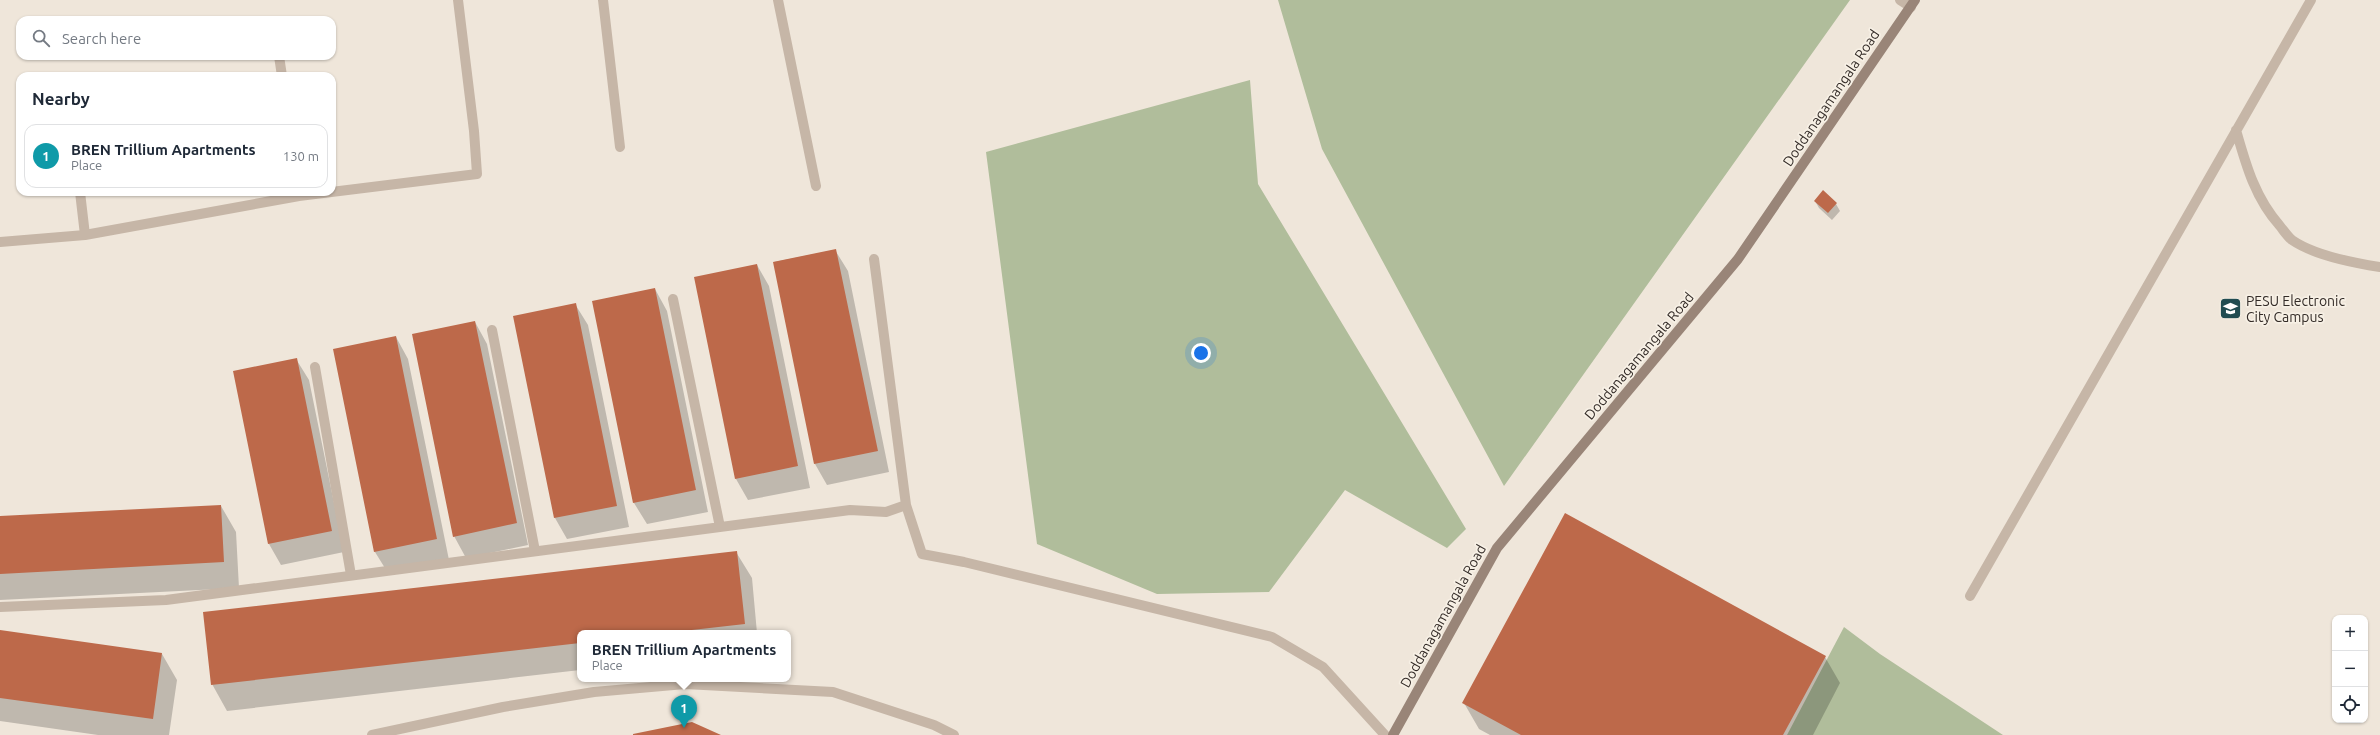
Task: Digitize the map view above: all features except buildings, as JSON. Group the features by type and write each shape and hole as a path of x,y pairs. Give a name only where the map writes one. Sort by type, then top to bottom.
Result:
{"street":[{"path":"336,190 477,174 474,131 458,0"},
{"path":"602,0 620,147"},
{"path":"778,0 816,186"},
{"path":"1900,0 1913,4"},
{"path":"1970,596 2310,0"},
{"name":"Doddanagamangala Road","path":"1393,735 1497,548 1738,259 1913,4"},
{"path":"280,60 282,72"},
{"path":"2236,130 2251,181 2271,216 2292,240 2321,253 2357,264 2380,267"},
{"path":"80,196 85,235"},
{"path":"0,242 85,235 289,196"},
{"path":"874,259 906,505 922,554 1272,637 1323,667 1385,735"},
{"path":"673,299 720,527"},
{"path":"492,330 535,551"},
{"path":"315,366 351,575"},
{"path":"0,606 166,600 850,510 886,512 906,505"},
{"path":"372,735 534,702 594,692 685,684 833,692 934,725 954,735"}],"green space":[{"path":"1278,0 1850,0 1504,486 1322,149"},
{"path":"1250,80 1258,184 1466,529 1447,548 1345,490 1269,592 1157,594 1037,544 986,152"},
{"path":"1844,627 1880,654 2003,735 1787,735"}],"place":[{"name":"PESU Electronic City Campus","path":"2231,309"},
{"name":"BREN Trillium Apartments","path":"684,728"}]}
